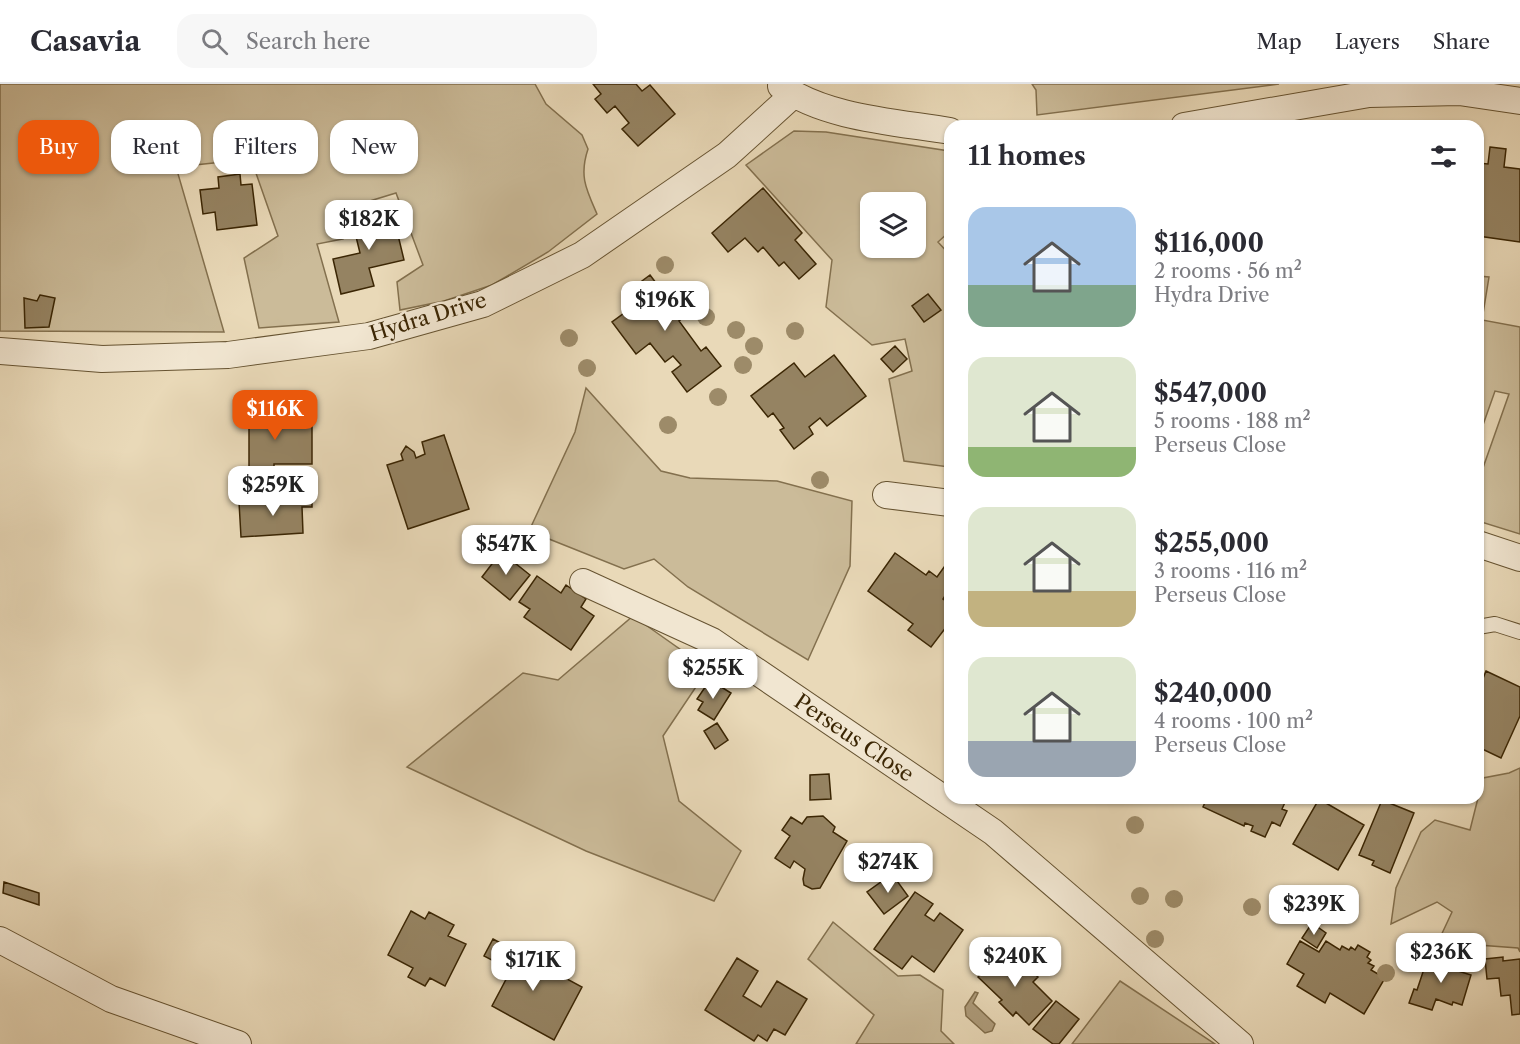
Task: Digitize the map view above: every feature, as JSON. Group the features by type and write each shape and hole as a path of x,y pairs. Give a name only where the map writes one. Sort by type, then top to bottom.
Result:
{"street":[{"path":"786,89 849,115 944,130"},
{"name":"Hydra Drive","path":"0,351 102,359 228,355 369,336 483,304 582,255 727,155 786,89"},
{"path":"1219,120 1369,94 1459,92 1520,101"},
{"path":"886,495 944,502"},
{"path":"1484,546 1520,558"},
{"name":"Perseus Close","path":"583,582 712,641 944,799"},
{"name":"Perseus Close","path":"952,804 993,832 1240,1044"},
{"path":"0,940 111,999 238,1044"}],"lane":[{"path":"1484,626 1495,624 1520,632"}],"shaded area":[{"path":"0,84 535,84 546,104 582,135 588,149 584,175 597,214 548,252 492,285 444,301 400,310 397,282 423,265 396,193 337,211 343,239 317,244 339,322 259,328 244,258 278,236 256,174 318,174 318,120 213,120 213,163 201,164 201,120 111,120 111,174 178,174 224,332 0,331"},
{"path":"1032,84 1279,84 1037,115 1036,90"},
{"path":"794,131 826,132 944,150 944,237 938,242 944,248 944,466 904,461 889,379 912,371 905,339 872,345 826,307 832,260 746,165"},
{"path":"1484,277 1489,277 1484,308"},
{"path":"1484,320 1520,327 1520,534 1484,523 1484,465 1509,394 1495,391 1484,422"},
{"path":"586,388 661,471 690,478 777,481 852,501 850,566 808,660 688,587 654,559 624,569 529,531 575,432"},
{"path":"633,616 708,669 663,736 679,801 741,851 714,901 586,851 407,767 523,673 558,680"},
{"path":"1520,768 1520,952 1518,948 1438,942 1452,912 1437,902 1391,924 1396,888 1421,832 1435,820 1470,830 1476,804 1484,804 1484,778 1509,773"},
{"path":"833,922 898,976 920,975 943,990 941,1031 954,1044 856,1044 874,1015 808,959"},
{"path":"1120,981 1215,1044 1072,1044"},
{"path":"975,992 978,993 973,1003 995,1024 992,1031 985,1033 966,1016 965,1007"}],"building":[{"path":"593,84 636,84 642,91 650,85 675,114 638,146 622,129 629,123 615,106 607,113 595,99 601,94"},
{"path":"1490,147 1506,149 1504,167 1520,169 1520,242 1484,237 1484,164 1488,164"},
{"path":"240,174 241,185 252,184 257,225 217,230 215,212 203,214 200,190 219,188 218,177"},
{"path":"763,188 802,233 795,240 816,264 799,279 784,262 779,266 763,247 758,252 745,238 728,252 712,233"},
{"path":"392,210 404,260 369,268 374,286 341,294 333,259 360,253 352,220"},
{"path":"650,275 662,291 670,286 690,312 679,321 701,351 706,347 721,366 687,392 672,372 681,365 673,356 665,362 650,343 636,354 612,322 635,305 626,293"},
{"path":"928,294 941,310 924,322 912,306"},
{"path":"40,295 55,298 49,327 25,328 24,298 37,301"},
{"path":"895,346 907,359 893,372 881,359"},
{"path":"834,355 866,396 827,426 820,418 809,427 813,434 794,449 780,430 784,428 773,413 768,417 751,396 794,363 805,377"},
{"path":"249,397 270,397 270,425 312,425 312,464 274,464 274,475 249,475"},
{"path":"444,435 469,509 408,529 387,465 403,460 401,454 406,446 414,452 416,458 425,454 422,442"},
{"path":"312,497 312,507 302,507 303,533 241,537 239,502"},
{"path":"501,552 530,575 510,600 482,577"},
{"path":"895,553 926,575 929,571 937,577 944,567 944,630 931,647 908,630 913,624 868,591"},
{"path":"537,576 561,593 566,585 586,599 581,607 594,616 571,650 524,617 530,609 519,602"},
{"path":"1486,671 1520,687 1520,716 1501,758 1484,750 1484,676"},
{"path":"710,680 731,693 714,720 698,710 703,702 697,699"},
{"path":"717,723 728,740 715,749 704,731"},
{"path":"829,774 831,799 810,800 810,775"},
{"path":"1204,804 1284,804 1282,809 1287,811 1280,826 1272,822 1265,837 1251,831 1253,826 1245,823 1244,826 1203,807"},
{"path":"1316,804 1328,804 1364,825 1338,870 1293,844"},
{"path":"1380,804 1392,804 1414,813 1390,873 1372,865 1374,861 1359,855"},
{"path":"823,816 835,827 833,832 847,841 820,888 812,889 804,885 805,869 794,861 790,868 775,858 790,836 782,830 791,817 802,824 807,817"},
{"path":"892,874 908,896 884,914 867,892"},
{"path":"4,882 39,893 39,905 3,893"},
{"path":"915,892 933,904 925,915 934,921 940,913 963,930 934,972 912,956 902,969 874,949"},
{"path":"411,911 425,919 429,912 454,925 448,936 466,944 445,986 430,978 425,986 408,977 413,968 388,955"},
{"path":"1312,923 1326,933 1317,948 1302,938"},
{"path":"493,939 582,987 554,1040 492,1006 511,970 484,956"},
{"path":"1300,941 1319,952 1326,941 1340,950 1342,946 1355,950 1358,945 1370,952 1367,957 1371,960 1368,963 1374,966 1371,970 1385,978 1364,1014 1330,993 1325,1003 1297,986 1304,974 1287,964"},
{"path":"1001,952 1020,970 1025,965 1038,977 1033,982 1052,1001 1029,1025 1016,1012 1013,1016 999,1002 1002,1000 978,977"},
{"path":"1441,954 1461,960 1458,971 1471,975 1462,1005 1453,1002 1452,1005 1436,999 1432,1010 1409,1003 1414,989 1417,990 1426,963 1437,966"},
{"path":"1503,957 1503,961 1520,959 1520,1014 1512,1015 1510,995 1501,996 1499,978 1487,979 1485,959"},
{"path":"737,958 758,971 743,996 761,1007 777,981 807,999 785,1035 774,1029 767,1041 758,1035 754,1041 705,1010"},
{"path":"1056,1001 1079,1019 1059,1044 1053,1044 1033,1029"}]}
